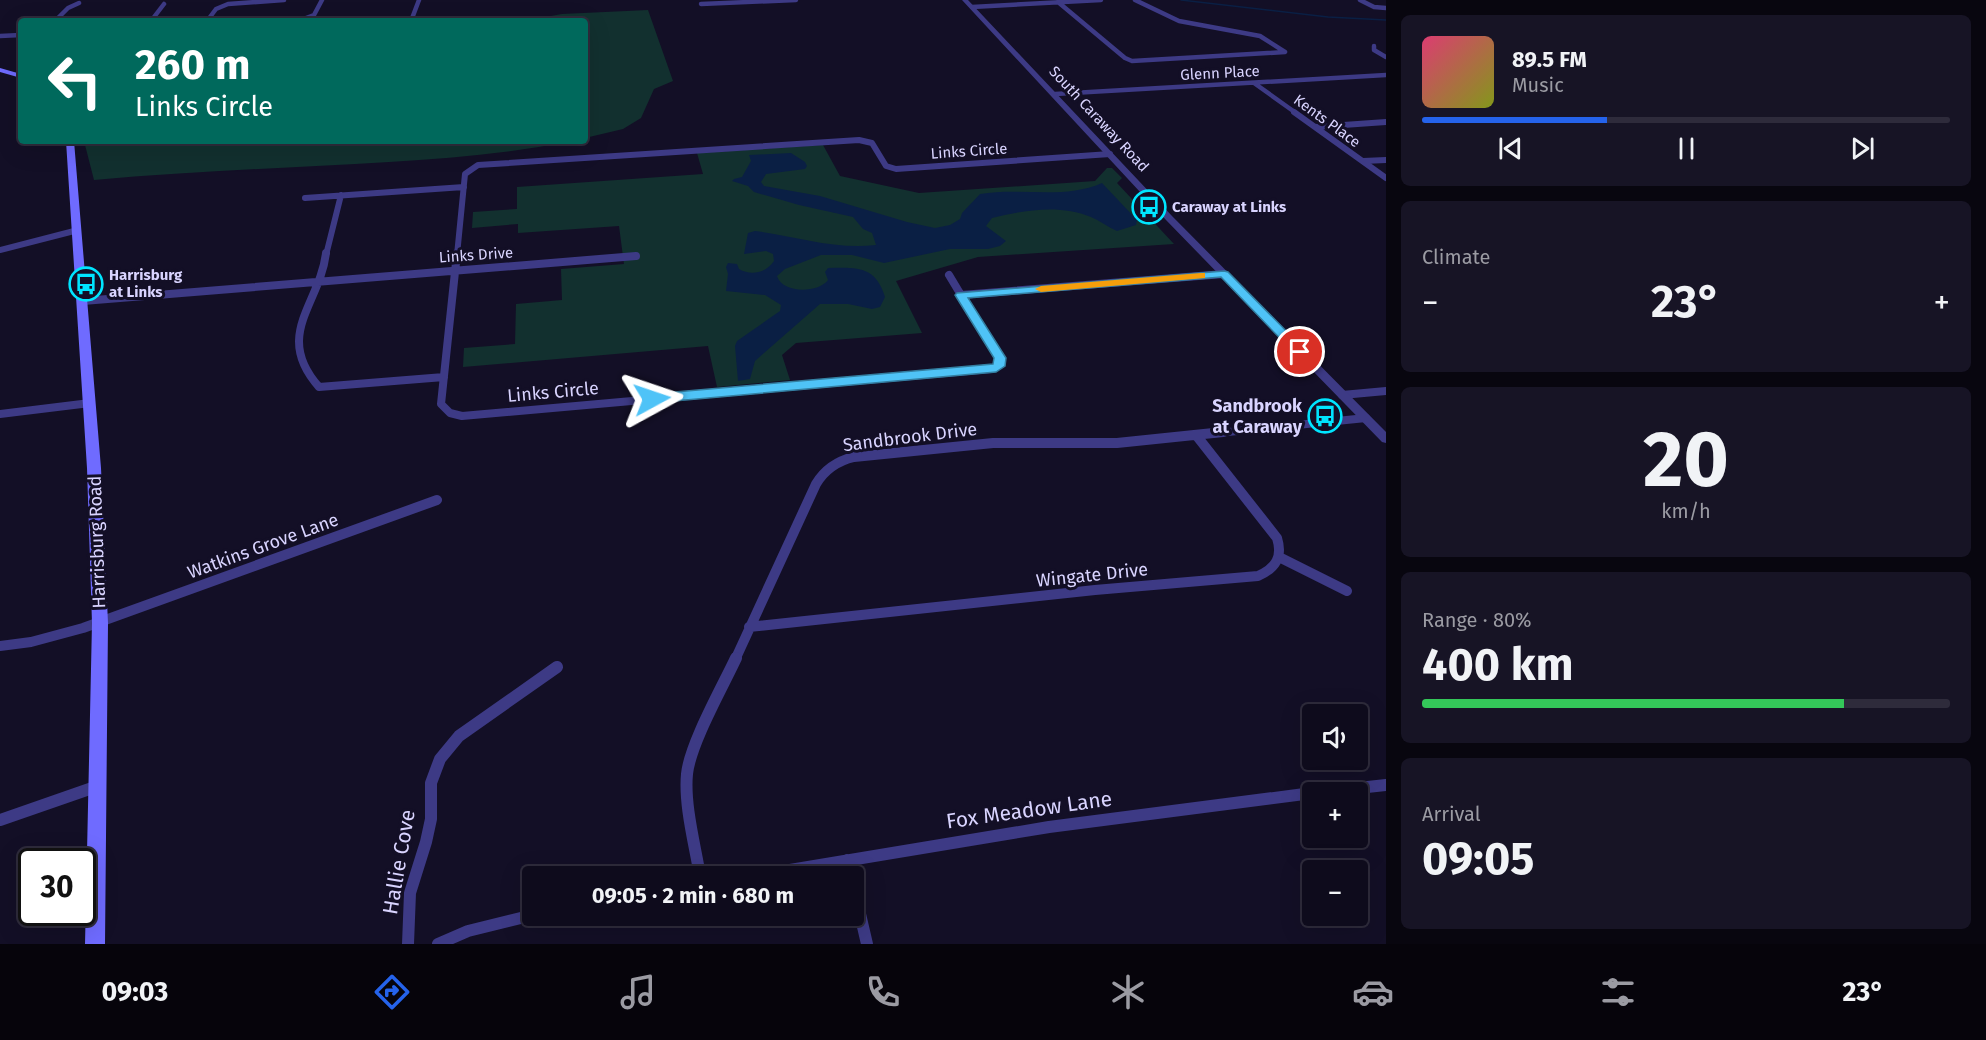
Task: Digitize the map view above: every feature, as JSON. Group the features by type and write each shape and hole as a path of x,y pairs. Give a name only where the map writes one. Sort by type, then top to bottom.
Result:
{"main road":[{"path":"0,70 18,75"},
{"name":"Harrisburg Road","path":"70,144 90,403 100,623 95,944"}],"street":[{"path":"209,18 216,9 228,4 284,0"},
{"path":"306,18 314,15 322,0"},
{"path":"412,18 419,0"},
{"path":"702,4 796,0"},
{"path":"969,4 1101,0"},
{"path":"1058,2 1132,61 1285,54 1260,36 1179,21 1135,0"},
{"path":"1360,0 1374,7 1386,8"},
{"path":"58,18 68,8 79,3"},
{"path":"153,18 164,4"},
{"name":"South Caraway Road","path":"969,4 1224,274 1386,440"},
{"path":"0,36 18,35"},
{"path":"1374,46 1374,50 1386,57"},
{"name":"Glenn Place","path":"1055,94 1386,75"},
{"name":"Kents Place","path":"1254,83 1386,178"},
{"path":"1315,127 1386,122"},
{"name":"Links Circle","path":"961,295 1000,358 1001,364 996,368 462,416 450,413 441,404 464,187 467,171 485,164 859,140 872,143 886,166 896,169 1110,154"},
{"path":"1363,161 1386,160"},
{"path":"305,198 464,187"},
{"path":"341,195 328,241 324,272 306,308 297,343 315,384 320,387 444,377"},
{"path":"0,251 78,232"},
{"name":"Links Drive","path":"83,298 307,283 318,280 636,256"},
{"path":"949,276 961,295 1224,274"},
{"path":"1342,395 1386,391"},
{"path":"0,414 90,403"},
{"name":"Sandbrook Drive","path":"698,866 687,793 687,773 695,747 816,484 822,473 835,463 855,457 993,443 1098,444 1366,418"},
{"path":"1196,435 1277,538 1282,549 1279,557 1347,591"},
{"name":"Watkins Grove Lane","path":"0,646 56,637 100,623 437,500"},
{"name":"Wingate Drive","path":"749,627 1095,590 1258,576 1276,565 1279,557"},
{"name":"Hallie Cove","path":"408,944 410,893 426,842 431,819 431,783 440,759 459,736 557,667"},
{"path":"0,820 98,786"},
{"path":"1368,788 1386,786"},
{"name":"Fox Meadow Lane","path":"812,866 1049,827 1302,794"},
{"path":"847,860 848,866"},
{"path":"438,944 468,932 522,918"},
{"path":"863,926 867,944"}],"green space":[{"path":"648,10 673,81 654,89 641,118 623,129 588,137 588,18 540,18 562,14"},
{"path":"85,144 552,144 457,157 94,180"},
{"path":"823,145 840,176 919,193 1095,181 1107,168 1112,168 1122,178 1117,183 1174,244 978,257 896,281 922,333 796,343 782,355 790,380 717,387 708,346 463,367 464,348 515,344 516,304 562,300 561,269 624,264 619,226 518,233 518,224 472,228 473,212 517,209 517,187 703,174 697,153"}],"water":[{"path":"791,153 805,162 807,166 805,169 766,174 761,182 764,186 820,196 935,228 950,225 960,219 962,213 980,194 1073,191 1102,183 1137,220 1136,225 1117,231 1079,213 1054,209 1029,211 992,218 986,226 1006,241 1000,246 988,249 950,249 884,263 852,255 821,255 785,269 777,276 780,282 793,289 801,290 817,287 828,280 825,272 828,268 864,270 876,279 885,297 880,307 872,309 848,304 820,304 755,361 750,379 738,381 735,346 737,341 780,311 781,305 765,295 726,291 728,263 737,264 739,269 753,273 763,271 774,261 773,254 766,251 744,254 748,233 755,231 845,246 876,245 872,233 863,229 853,217 754,192 748,186 732,181 742,177 751,161 749,155"}],"waterway":[{"path":"1181,0 1328,17 1386,20"}],"slow traffic":[{"path":"1041,289 1201,276"}],"place":[{"name":"Caraway at Links","path":"1149,207"},
{"name":"Harrisburg at Links","path":"86,284"},
{"name":"Sandbrook at Caraway","path":"1325,416"}],"route":[{"path":"652,399 996,368 1001,364 1000,358 961,295 1224,274 1300,352"}]}
